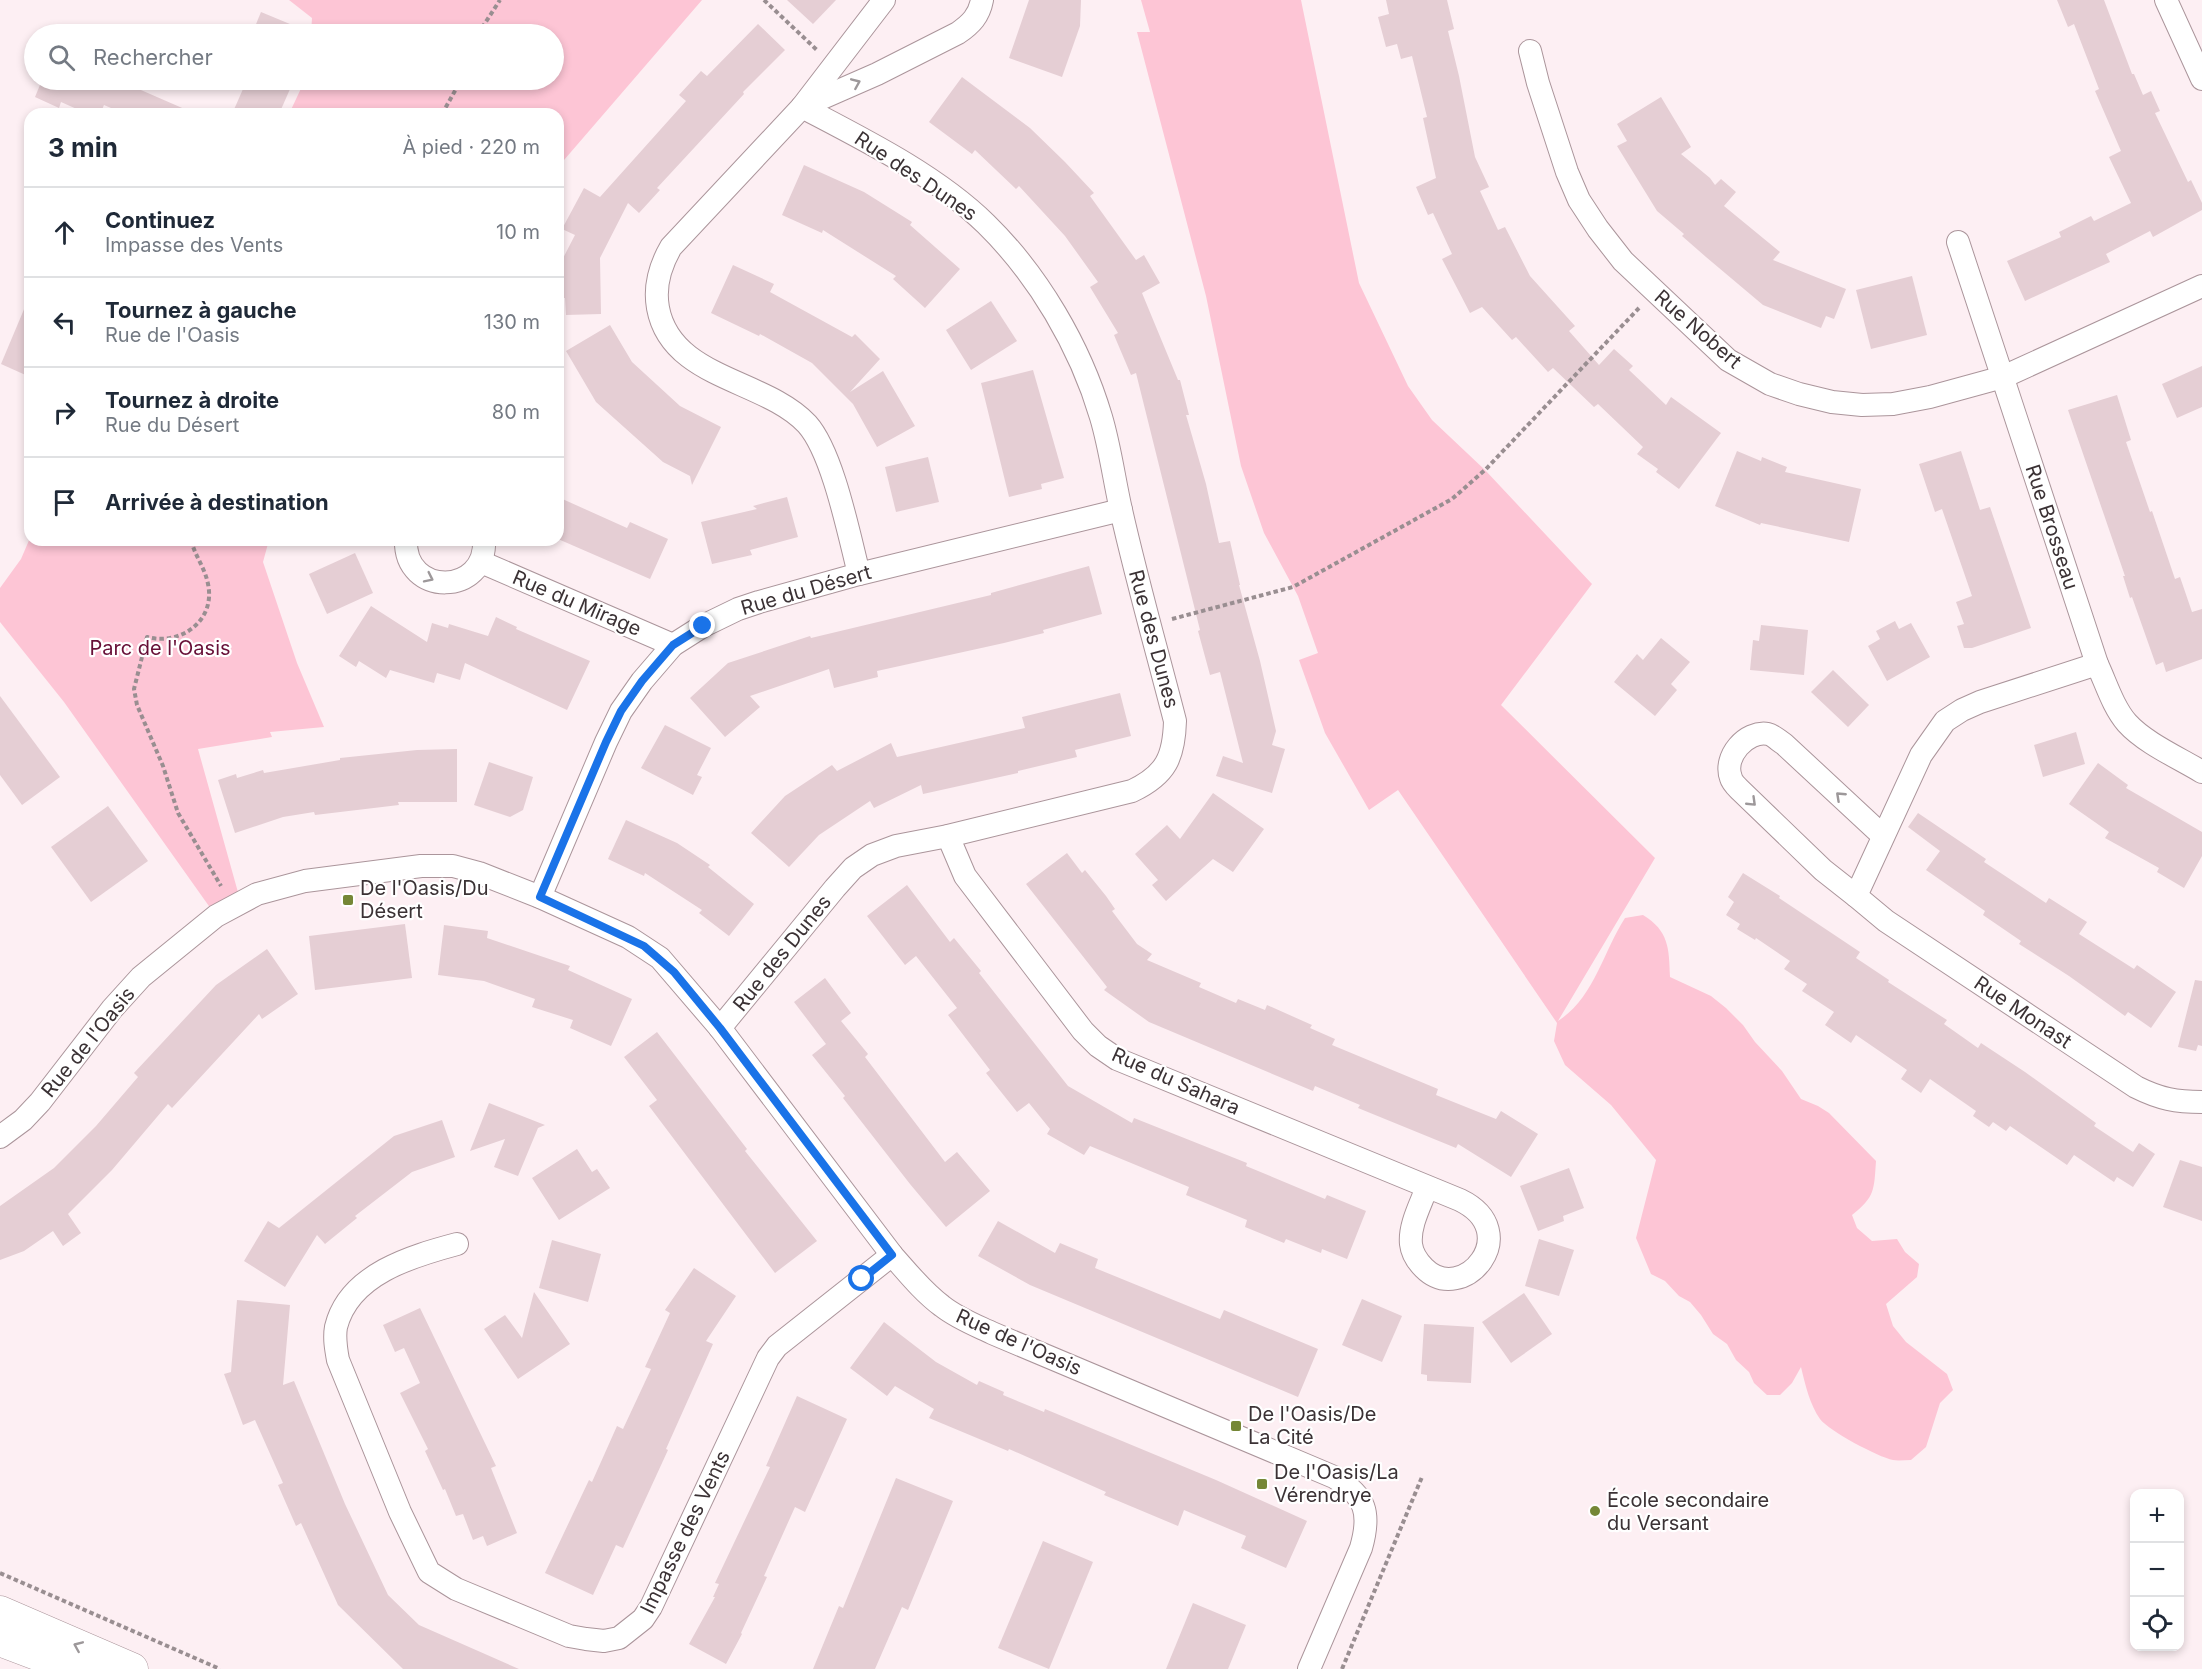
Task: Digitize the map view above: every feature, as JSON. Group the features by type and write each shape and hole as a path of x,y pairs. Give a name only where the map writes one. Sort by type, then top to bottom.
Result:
{"main road":[{"path":"0,1612 132,1669"},
{"path":"0,1640 76,1669"}],"street":[{"path":"860,574 829,464 808,426 793,411 690,358 673,340 660,320 657,301 658,280 663,262 671,248 802,107 884,0"},
{"path":"802,107 877,74 958,33 970,25 980,13 982,0"},
{"path":"2166,0 2202,79"},
{"name":"Rue Nobert","path":"1530,51 1567,172 1579,200 1598,229 1623,261 1728,360 1770,384 1832,402 1862,405 1893,404 1930,397 2003,377 2202,286"},
{"name":"Rue des Dunes","path":"720,1028 853,868 872,855 896,846 948,836 1132,790 1146,784 1161,772 1169,759 1175,741 1175,721 1121,510 1101,417 1088,380 1055,314 1011,252 985,223 955,198 867,142 802,107"},
{"name":"Rue Brosseau","path":"1958,242 2097,664 2116,706 2127,723 2143,737 2202,772"},
{"name":"Rue du Désert","path":"540,897 621,711 642,681 673,645 703,626 738,609 860,574 1121,510"},
{"name":"Rue du Mirage","path":"407,546 410,561 427,579 439,583 451,583 463,579 473,572 483,551 673,645"},
{"path":"1856,896 1921,755 1945,721 1980,702 2097,664"},
{"name":"Rue Monast","path":"1883,836 1784,744 1768,734 1756,735 1743,742 1733,753 1729,768 1731,778 1739,789 1823,870 1886,921 2136,1087 2155,1097 2177,1102 2202,1102"},
{"name":"Rue du Sahara","path":"948,836 965,876 1083,1031 1098,1046 1117,1059 1427,1187"},
{"name":"Rue de l'Oasis","path":"0,1137 23,1120 40,1102 112,1009 141,977 216,916 257,894 305,881 439,865 468,869 540,897 644,946 674,972 720,1028 892,1255 922,1289 942,1306 962,1319 1334,1476 1347,1484 1363,1503 1367,1519 1361,1548 1309,1669"},
{"name":"Impasse des Vents","path":"458,1244 400,1261 387,1267 366,1284 351,1299 336,1327 335,1341 338,1360 400,1512 429,1572 456,1589 569,1636 603,1641 619,1638 632,1629 651,1607 772,1352 892,1255"}],"path":[{"path":"484,24 500,0"},
{"path":"764,0 834,66"},
{"path":"445,108 455,90"},
{"path":"1150,625 1293,587 1452,499 1485,470 1654,292"},
{"path":"192,546 208,582 209,592 205,612 199,622 179,637 168,640 147,637 134,689 137,705 163,766 178,813 234,907"},
{"path":"1342,1669 1422,1477"},
{"path":"0,1573 220,1669"}],"green space":[{"path":"289,0 702,0 564,160 564,108 292,108 300,90 564,90 564,24 312,24 312,18"},
{"path":"1141,0 1301,0 1359,283 1408,386 1432,420 1485,470 1592,584 1501,705 1655,858 1558,1021 1581,1000 1597,974 1625,918 1643,915 1652,921 1663,934 1668,949 1670,977 1711,996 1726,1008 1782,1071 1801,1099 1829,1113 1876,1161 1872,1192 1865,1203 1852,1215 1857,1228 1872,1241 1897,1239 1905,1252 1919,1264 1917,1277 1886,1304 1893,1326 1906,1342 1947,1374 1953,1390 1940,1403 1926,1447 1911,1460 1893,1460 1877,1454 1854,1443 1825,1424 1813,1407 1801,1367 1792,1383 1780,1395 1767,1395 1754,1383 1749,1372 1736,1360 1727,1344 1713,1334 1690,1302 1679,1296 1665,1281 1651,1274 1636,1238 1656,1160 1611,1105 1565,1065 1554,1041 1557,1023 1398,790 1369,810 1325,733 1299,660 1318,653 1298,596 1264,533 1241,466 1206,296 1137,32 1150,32"},
{"name":"Parc de l'Oasis","path":"27,546 267,546 263,562 297,663 324,727 270,732 272,737 198,749 241,903 216,916 64,702 0,622 0,588 21,559"}],"building":[{"path":"787,0 836,0 813,24"},
{"path":"1029,0 1081,0 1080,26 1062,77 1009,58"},
{"path":"1386,0 1447,0 1454,29 1448,31 1475,157 1489,187 1480,191 1498,230 1505,227 1530,276 1575,326 1569,331 1599,365 1614,349 1633,366 1629,370 1666,405 1671,397 1721,433 1679,489 1656,472 1658,469 1637,454 1643,447 1598,404 1594,407 1553,368 1548,372 1516,337 1512,340 1482,307 1470,313 1442,259 1452,254 1433,213 1428,215 1416,187 1436,178 1423,118 1427,117 1412,56 1401,59 1397,44 1386,47 1378,17 1389,14"},
{"path":"2057,0 2104,0 2132,74 2143,95 2151,91 2160,111 2155,113 2188,182 2191,180 2202,203 2202,210 2153,237 2150,231 2106,254 2110,262 2025,301 2007,261 2061,237 2059,232 2091,216 2094,221 2131,203 2109,157 2121,151 2095,91 2099,89 2074,24 2068,27"},
{"path":"261,12 290,24 256,24"},
{"path":"758,24 785,50 743,92 744,94 657,188 660,190 639,213 628,203 600,258 601,314 566,315 564,256 575,235 564,230 564,225 584,188 600,197 686,101 679,95 701,71 707,76"},
{"path":"962,77 1030,128 1065,162 1094,193 1090,196 1136,260 1144,255 1160,283 1142,293 1178,380 1180,380 1189,415 1186,415 1206,484 1219,543 1230,541 1276,731 1272,745 1285,749 1272,793 1216,776 1223,756 1243,763 1220,672 1210,675 1136,373 1131,375 1114,335 1118,333 1090,287 1098,282 1065,236 1019,186 1016,189 975,150 972,154 929,122"},
{"path":"38,90 141,90 182,108 111,108 104,105 103,108 74,108 61,102 59,108 35,97"},
{"path":"243,90 290,90 282,108 235,108"},
{"path":"1661,97 1691,147 1681,154 1710,178 1715,185 1721,179 1736,192 1724,206 1780,252 1773,260 1846,289 1834,319 1826,316 1821,328 1763,305 1682,236 1684,234 1657,211 1617,146 1627,141 1617,124"},
{"path":"804,165 864,192 912,222 910,225 960,269 925,308 893,279 896,276 823,230 822,233 782,215"},
{"path":"733,265 774,284 770,292 852,337 855,334 880,359 850,392 883,371 915,426 877,447 853,404 812,363 760,334 759,336 711,313"},
{"path":"1912,276 1927,335 1871,349 1856,290"},
{"path":"991,301 1017,341 971,370 946,330"},
{"path":"24,309 24,374 1,364"},
{"path":"610,325 632,362 680,406 721,427 692,485 690,476 663,462 596,402 566,351"},
{"path":"2202,366 2202,407 2177,418 2162,384"},
{"path":"1033,370 1064,478 1041,484 1042,489 1009,497 981,383"},
{"path":"2117,395 2131,440 2126,442 2175,579 2180,577 2192,612 2202,609 2202,659 2166,672 2163,662 2156,665 2132,597 2130,598 2123,576 2125,576 2068,410"},
{"path":"1737,451 1761,461 1762,457 1787,467 1785,472 1861,489 1849,542 1761,523 1760,525 1715,506"},
{"path":"1961,451 1980,510 1990,507 2031,628 1972,648 1964,648 1957,626 1964,624 1956,602 1972,596 1942,509 1935,512 1919,464"},
{"path":"928,457 939,502 896,512 885,467"},
{"path":"787,497 798,537 750,550 752,555 712,564 701,522 757,509 753,506"},
{"path":"564,500 627,528 630,522 668,539 650,579 564,542"},
{"path":"355,553 373,593 327,614 309,574"},
{"path":"1089,566 1102,614 1043,630 1044,633 877,671 878,677 834,688 829,669 750,696 760,707 725,737 690,698 728,663 810,636 811,638 991,595 991,593"},
{"path":"371,606 427,642 432,623 448,628 449,624 488,636 496,617 517,627 516,629 590,661 567,710 465,663 460,680 437,673 434,683 390,670 386,678 359,661 356,667 339,656"},
{"path":"1895,621 1899,629 1911,623 1930,657 1887,681 1868,646 1880,639 1876,631"},
{"path":"1761,625 1808,630 1804,675 1750,670 1753,640 1759,641"},
{"path":"1661,638 1690,662 1671,684 1677,690 1655,716 1614,682 1637,654 1643,660"},
{"path":"1833,670 1869,705 1848,727 1811,692"},
{"path":"1120,693 1131,736 1075,750 1077,757 1018,771 1018,773 923,794 921,785 874,808 870,801 819,835 789,867 751,833 785,796 832,765 837,771 891,743 897,757 1025,728 1022,717"},
{"path":"0,696 60,777 22,805 0,775"},
{"path":"665,725 711,748 697,775 702,777 693,795 641,768"},
{"path":"2076,732 2085,764 2043,777 2034,745"},
{"path":"457,749 457,802 398,802 399,805 315,815 314,812 283,817 235,833 218,780 236,774 237,778 263,770 264,773 340,760 340,758 417,750"},
{"path":"489,762 533,777 523,810 510,817 474,805"},
{"path":"2098,763 2128,785 2126,788 2202,832 2202,856 2184,888 2157,872 2159,868 2105,838 2109,832 2069,804"},
{"path":"1213,793 1264,829 1233,872 1213,859 1166,901 1152,885 1158,880 1135,854 1167,825 1180,839"},
{"path":"108,806 148,861 91,902 51,847"},
{"path":"1918,813 1986,859 1984,862 2046,903 2049,898 2087,922 2079,934 2134,969 2137,965 2176,992 2151,1028 2128,1012 2125,1016 2019,944 2021,941 1983,915 1985,911 1926,870 1940,851 1908,827"},
{"path":"626,820 677,843 710,865 708,867 754,904 729,936 699,913 702,910 645,873 644,876 608,859"},
{"path":"1067,853 1082,873 1085,870 1106,896 1115,909 1112,911 1137,944 1152,954 1147,960 1201,983 1199,987 1236,1003 1238,999 1265,1010 1267,1005 1312,1025 1310,1028 1335,1039 1332,1045 1438,1089 1436,1095 1496,1119 1501,1111 1538,1134 1511,1177 1458,1144 1456,1148 1358,1108 1360,1105 1315,1086 1313,1091 1149,1022 1104,990 1107,987 1026,884"},
{"path":"1743,873 1860,952 1856,958 1889,980 1888,982 1947,1020 1944,1024 1978,1048 1981,1043 2025,1072 2096,1123 2094,1126 2133,1152 2139,1143 2155,1154 2133,1187 2117,1177 2114,1182 2074,1155 2067,1165 2010,1126 2006,1131 1993,1122 1989,1127 1973,1116 1976,1111 1930,1079 1921,1093 1901,1079 1907,1070 1856,1035 1851,1043 1825,1025 1834,1012 1802,991 1807,984 1784,969 1790,961 1756,938 1755,940 1737,929 1740,924 1726,915 1734,902 1728,897"},
{"path":"907,885 950,942 954,938 981,971 979,973 1068,1086 1132,1123 1134,1118 1247,1163 1246,1166 1325,1199 1327,1195 1366,1211 1347,1259 1322,1249 1321,1253 1286,1239 1284,1243 1245,1227 1247,1220 1186,1195 1189,1187 1090,1146 1084,1155 1047,1134 1050,1129 1029,1103 1017,1112 986,1073 990,1070 948,1015 957,1008 916,956 905,965 867,916"},
{"path":"405,924 412,978 315,990 309,936"},
{"path":"444,925 488,931 487,938 570,966 568,970 632,999 611,1046 570,1028 573,1020 532,1007 535,999 484,981 438,975"},
{"path":"267,949 298,994 262,1019 259,1014 172,1108 168,1104 112,1170 68,1214 81,1233 63,1246 53,1231 24,1251 0,1260 0,1206 54,1168 96,1126 138,1077 134,1073 216,985"},
{"path":"825,978 851,1013 841,1021 868,1054 865,1057 945,1162 957,1152 990,1191 946,1227 843,1098 845,1096 812,1055 826,1044 794,1002"},
{"path":"2195,980 2202,981 2202,1046 2198,1045 2196,1051 2178,1047"},
{"path":"657,1032 747,1149 745,1151 817,1241 775,1273 649,1106 657,1100 624,1057"},
{"path":"489,1103 545,1125 538,1128 518,1176 494,1167 505,1139 470,1151"},
{"path":"442,1120 455,1157 412,1172 355,1216 357,1218 325,1244 317,1235 285,1287 244,1261 268,1221 279,1228 394,1136"},
{"path":"577,1149 592,1172 597,1169 610,1188 559,1220 532,1178"},
{"path":"2180,1160 2202,1167 2202,1221 2163,1207"},
{"path":"1569,1168 1584,1208 1563,1216 1564,1221 1538,1231 1520,1186"},
{"path":"998,1221 1055,1253 1060,1243 1098,1259 1095,1268 1220,1319 1224,1310 1318,1349 1298,1397 1030,1285 978,1256"},
{"path":"1539,1239 1574,1250 1559,1296 1525,1286"},
{"path":"552,1240 601,1254 588,1302 539,1288"},
{"path":"694,1268 736,1296 706,1341 713,1344 666,1449 668,1450 623,1548 616,1545 593,1595 545,1573 589,1480 592,1482 617,1426 623,1429 651,1369 645,1367 670,1313 665,1310"},
{"path":"534,1292 570,1344 518,1379 484,1329 505,1315 522,1338"},
{"path":"1524,1293 1552,1334 1511,1363 1482,1322"},
{"path":"1362,1299 1402,1316 1382,1362 1342,1345"},
{"path":"237,1300 290,1305 283,1385 294,1381 345,1504 388,1595 419,1625 519,1669 403,1669 338,1605 301,1523 296,1526 278,1485 283,1483 255,1420 243,1425 224,1374 231,1372"},
{"path":"420,1308 496,1466 491,1468 517,1533 487,1546 483,1536 473,1540 463,1514 456,1516 425,1451 428,1449 400,1393 420,1383 404,1348 395,1352 383,1325"},
{"path":"884,1322 936,1362 977,1385 979,1381 1004,1392 1003,1395 1044,1412 1045,1409 1216,1480 1307,1521 1286,1568 1241,1548 1246,1536 1184,1510 1178,1526 1104,1495 1106,1492 1009,1449 1008,1451 929,1418 934,1409 895,1386 887,1396 850,1368"},
{"path":"1424,1324 1474,1327 1471,1383 1427,1381 1427,1375 1421,1374"},
{"path":"797,1396 847,1419 805,1512 795,1507 764,1576 767,1577 742,1634 726,1664 689,1644 715,1597 713,1597 719,1584 715,1583 770,1467 766,1466"},
{"path":"896,1478 953,1501 908,1610 902,1607 875,1669 813,1669 839,1606 843,1608"},
{"path":"1043,1541 1093,1562 1049,1669 998,1648"},
{"path":"1193,1603 1246,1625 1228,1669 1166,1669"}],"place":[{"name":"De l'Oasis/Du Désert","path":"348,900"},
{"name":"De l'Oasis/De La Cité","path":"1236,1426"},
{"name":"De l'Oasis/La Vérendrye","path":"1262,1484"},
{"name":"École secondaire du Versant","path":"1595,1511"}],"route":[{"path":"703,626 673,645 642,681 621,711 540,897 644,946 674,972 720,1028 892,1255 862,1279"}]}
